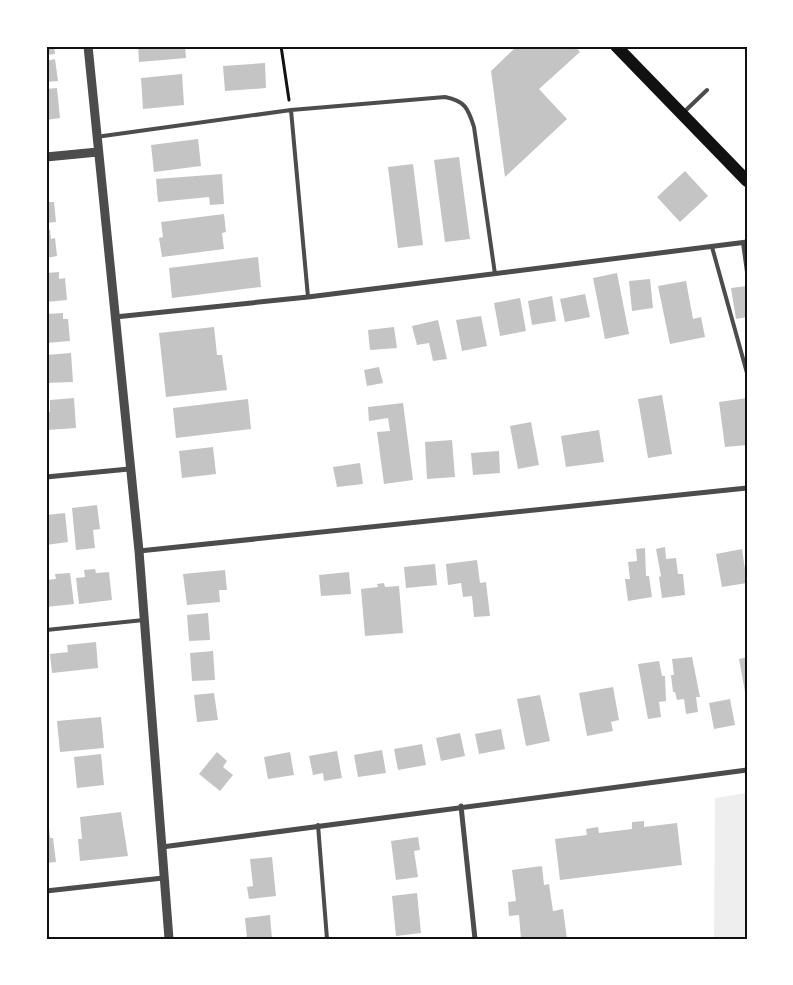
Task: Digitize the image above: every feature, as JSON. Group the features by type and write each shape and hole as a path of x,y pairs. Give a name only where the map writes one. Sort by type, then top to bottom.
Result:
{"main road":[{"path":"616,46 747,181"}],"street":[{"path":"88,46 138,551 169,939"},
{"path":"46,157 98,152"},
{"path":"115,317 308,297 745,243"},
{"path":"46,477 129,469"},
{"path":"138,551 747,488"},
{"path":"162,847 461,806 747,770"},
{"path":"461,806 474,939"},
{"path":"46,891 163,878"}],"lane":[{"path":"682,114 707,90"},
{"path":"96,137 290,110 444,97 457,99 468,109 474,127 495,274"},
{"path":"290,110 308,297"},
{"path":"745,243 747,272"},
{"path":"712,246 747,373"},
{"path":"46,630 144,620"},
{"path":"318,825 327,939"}],"path":[{"path":"281,46 290,110"}],"shaded area":[{"path":"747,793 747,939 714,939 715,798"}],"building":[{"path":"46,46 54,46 55,54 46,55"},
{"path":"138,46 185,46 186,58 139,62"},
{"path":"517,46 575,46 580,52 539,89 567,119 505,177 491,71"},
{"path":"55,59 58,81 46,82 46,61"},
{"path":"265,63 266,88 225,91 223,66"},
{"path":"182,74 184,105 143,109 141,78"},
{"path":"57,88 60,118 46,120 46,89"},
{"path":"198,139 201,166 154,172 151,145"},
{"path":"459,157 470,239 445,242 434,160"},
{"path":"413,164 423,245 398,248 388,167"},
{"path":"685,171 708,196 680,222 657,197"},
{"path":"222,174 224,204 210,205 209,197 158,202 156,179"},
{"path":"46,196 48,202 54,202 56,222 46,223"},
{"path":"224,214 226,232 222,233 224,249 162,257 159,238 163,237 161,222"},
{"path":"46,230 50,230 51,239 55,238 57,256 46,258"},
{"path":"258,257 261,287 172,298 169,268"},
{"path":"59,272 59,279 65,278 67,300 46,302 46,273"},
{"path":"617,273 629,334 605,339 593,278"},
{"path":"650,279 653,308 632,311 629,281"},
{"path":"686,281 693,319 701,317 705,337 670,344 658,286"},
{"path":"747,286 747,317 736,319 731,288"},
{"path":"585,294 590,317 565,322 560,299"},
{"path":"552,296 556,321 532,325 528,301"},
{"path":"520,298 526,331 500,336 494,303"},
{"path":"63,313 63,319 68,319 70,341 46,343 46,314"},
{"path":"481,316 487,346 462,351 456,320"},
{"path":"438,320 447,359 433,361 429,343 417,345 412,326"},
{"path":"214,327 217,355 222,355 227,390 166,397 159,333"},
{"path":"394,327 397,348 370,350 368,330"},
{"path":"71,353 73,382 46,383 46,355"},
{"path":"379,367 383,383 367,386 364,370"},
{"path":"662,395 672,454 648,458 638,399"},
{"path":"74,398 76,428 47,430 46,412 50,412 50,400"},
{"path":"747,398 747,445 725,447 719,402"},
{"path":"248,399 251,429 176,438 173,408"},
{"path":"403,403 413,480 384,484 377,432 390,431 388,418 369,421 368,407"},
{"path":"531,422 539,465 518,469 510,426"},
{"path":"599,430 604,462 566,467 561,436"},
{"path":"452,440 455,477 427,479 425,442"},
{"path":"213,447 216,474 182,478 179,451"},
{"path":"499,451 500,473 473,475 471,453"},
{"path":"360,463 363,484 337,487 333,467"},
{"path":"97,505 100,529 93,530 95,548 76,550 72,508"},
{"path":"65,513 68,542 46,545 46,515"},
{"path":"665,547 666,559 676,558 678,574 683,574 685,595 662,598 659,577 661,576 656,549"},
{"path":"645,548 646,576 649,576 652,597 628,601 625,579 630,579 628,562 637,561 636,549"},
{"path":"742,549 747,583 722,587 716,554"},
{"path":"477,560 480,583 486,582 490,616 474,617 472,596 463,597 461,583 448,585 446,564"},
{"path":"435,564 437,585 406,588 404,567"},
{"path":"95,569 96,573 109,572 112,600 79,604 76,578 85,577 84,570"},
{"path":"225,570 227,590 219,590 220,602 187,605 183,574"},
{"path":"349,572 351,594 321,596 319,575"},
{"path":"70,573 74,604 46,607 46,580 56,579 55,574"},
{"path":"384,583 385,587 399,586 403,633 365,636 361,589 378,587 377,584"},
{"path":"208,613 210,640 189,641 187,615"},
{"path":"96,642 98,668 52,673 50,654 68,652 67,645"},
{"path":"213,651 215,680 192,681 190,653"},
{"path":"692,657 700,697 696,697 698,712 686,714 684,699 677,700 675,692 673,692 671,675 674,675 672,659"},
{"path":"747,657 747,697 746,697 739,659"},
{"path":"659,661 662,676 665,676 666,701 659,702 661,717 648,719 638,664"},
{"path":"613,687 619,720 611,722 613,731 587,736 579,693"},
{"path":"214,693 218,720 197,722 194,695"},
{"path":"540,695 550,741 526,746 517,699"},
{"path":"730,699 735,725 714,729 709,703"},
{"path":"101,717 104,748 60,752 57,721"},
{"path":"501,729 505,749 479,754 475,734"},
{"path":"460,733 465,756 441,761 436,738"},
{"path":"422,744 426,765 398,770 394,749"},
{"path":"382,750 386,773 358,777 354,755"},
{"path":"337,751 342,778 324,781 323,773 313,775 309,756"},
{"path":"217,752 227,761 223,767 233,775 220,791 199,774"},
{"path":"290,752 294,775 268,779 264,757"},
{"path":"101,754 104,785 77,788 74,757"},
{"path":"121,812 128,856 80,861 78,839 82,839 80,817"},
{"path":"48,817 50,838 53,838 56,862 46,863"},
{"path":"644,821 644,827 677,823 682,865 560,880 555,839 587,835 586,829 598,827 599,833 632,829 632,822"},
{"path":"418,837 420,850 414,851 418,877 396,880 391,841"},
{"path":"272,857 276,896 249,899 247,887 253,886 250,859"},
{"path":"542,866 544,885 549,884 553,911 563,909 567,939 521,939 519,915 509,916 508,902 516,901 512,870"},
{"path":"417,893 421,933 396,936 392,896"},
{"path":"270,915 272,939 247,939 245,918"}]}
